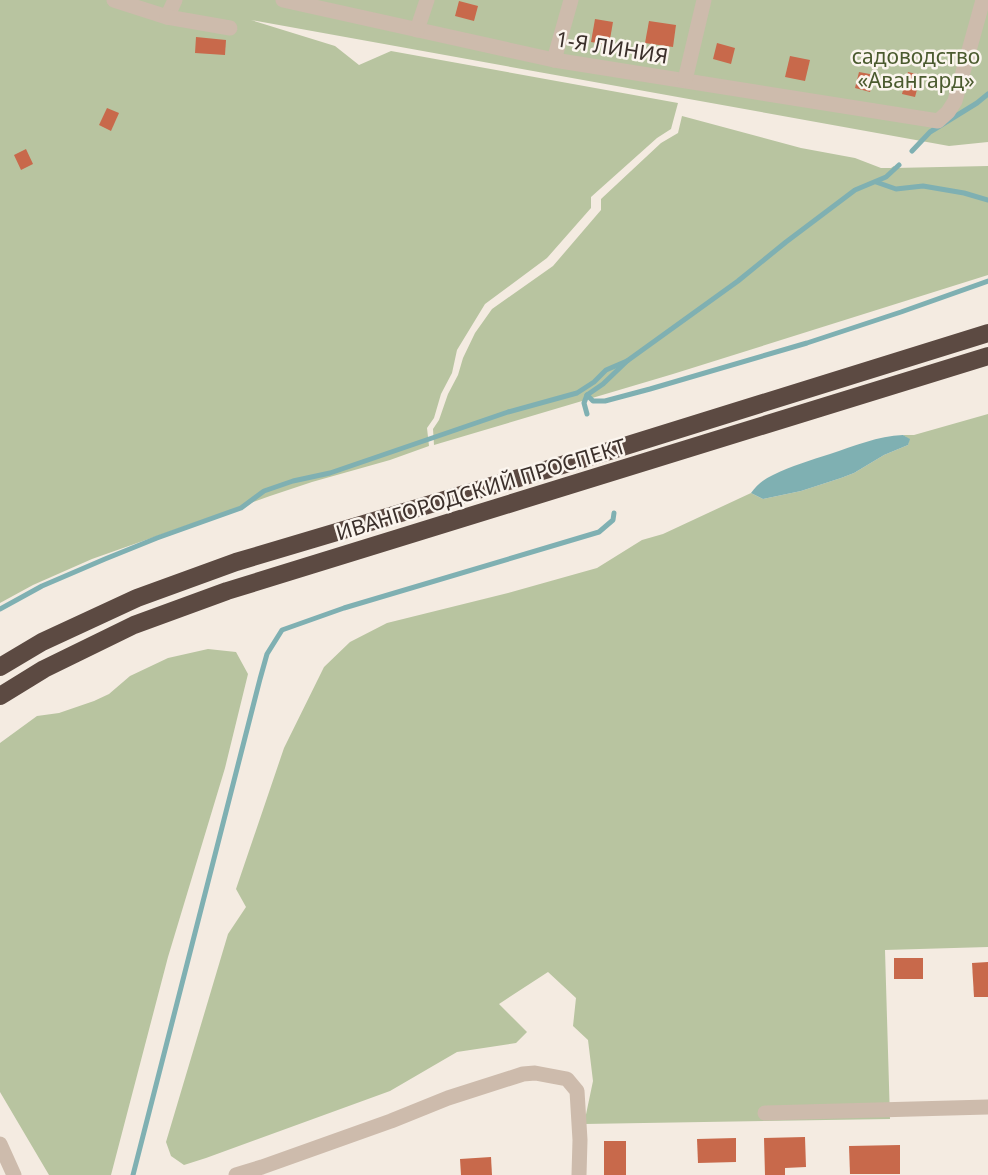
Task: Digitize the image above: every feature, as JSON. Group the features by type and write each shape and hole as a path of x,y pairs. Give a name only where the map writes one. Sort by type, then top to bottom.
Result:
{"highway":[{"name":"ИВАНГОРОДСКИЙ ПРОСПЕКТ","path":"0,668 42,642 137,598 236,562 643,441 988,333"},
{"name":"ИВАНГОРОДСКИЙ ПРОСПЕКТ","path":"0,696 44,669 134,626 227,591 988,356"}],"street":[{"path":"114,0 167,17 230,28"},
{"path":"167,17 175,0"},
{"name":"1-Я ЛИНИЯ","path":"283,0 554,60 938,121 955,101 983,0"},
{"path":"417,30 427,0"},
{"path":"554,60 571,0"},
{"path":"685,80 704,0"},
{"path":"236,1175 265,1171 448,1098 535,1072 567,1079 578,1091 579,1175"},
{"path":"765,1113 988,1107"},
{"path":"0,1144 14,1175"}],"green space":[{"name":"садоводство «Авангард»","path":"0,0 988,0 988,142 949,146 251,20 335,46 359,65 391,51 678,103 671,129 657,138 591,197 591,208 547,258 485,304 457,350 452,373 441,394 434,418 427,428 429,446 270,496 92,559 33,585 0,603"},
{"path":"682,116 801,148 855,158 881,168 988,166 988,275 673,374 434,445 433,429 439,420 463,358 475,333 492,309 553,266 601,210 601,199 661,143 678,133"},
{"path":"988,414 988,947 885,950 890,1119 584,1124 593,1081 588,1040 573,1026 576,998 548,972 499,1004 527,1032 516,1043 457,1052 390,1091 206,1158 184,1165 171,1156 166,1142 228,934 246,907 236,889 284,748 324,667 350,642 387,623 597,568 642,540 663,534 751,493 763,499 801,491 841,478 908,445 909,439 903,435 914,435"},
{"path":"208,649 236,652 248,674 225,768 168,957 111,1175 49,1175 0,1092 0,743 37,716 59,713 94,701 109,694 130,676 168,658"}],"water":[{"path":"903,435 910,439 908,445 841,478 801,491 763,499 751,493 767,478 794,466 866,442"}],"building":[{"path":"459,1 478,6 474,21 455,16"},
{"path":"595,19 613,22 609,45 591,42"},
{"path":"649,21 676,25 673,47 645,43"},
{"path":"196,37 226,40 225,55 195,53"},
{"path":"717,43 735,48 731,64 713,59"},
{"path":"790,56 810,60 805,81 785,77"},
{"path":"859,72 875,75 870,92 855,88"},
{"path":"908,72 921,75 915,97 902,94"},
{"path":"107,108 119,113 111,131 99,125"},
{"path":"26,149 33,164 21,170 14,155"},
{"path":"894,958 923,958 923,979 894,979"},
{"path":"988,962 988,997 974,997 972,963"},
{"path":"805,1137 806,1167 785,1168 785,1175 765,1175 764,1138"},
{"path":"736,1138 736,1162 698,1163 697,1139"},
{"path":"604,1141 626,1141 626,1175 604,1175"},
{"path":"900,1145 900,1174 850,1174 849,1146"},
{"path":"491,1157 492,1175 461,1175 460,1159"}],"waterway":[{"path":"912,151 930,132 988,94"},
{"path":"587,414 584,403 587,395 603,384 627,361 738,281 855,190 886,177 899,165"},
{"path":"876,182 896,189 923,186 988,200"},
{"path":"587,395 593,401 605,401 650,389 807,343 988,281"},
{"path":"0,609 42,586 105,559 241,508 264,491 293,481 330,473 508,412 577,393 594,382 606,370 627,361"},
{"path":"133,1175 260,679 267,654 282,630 344,608 599,532 613,520 614,513"}]}
